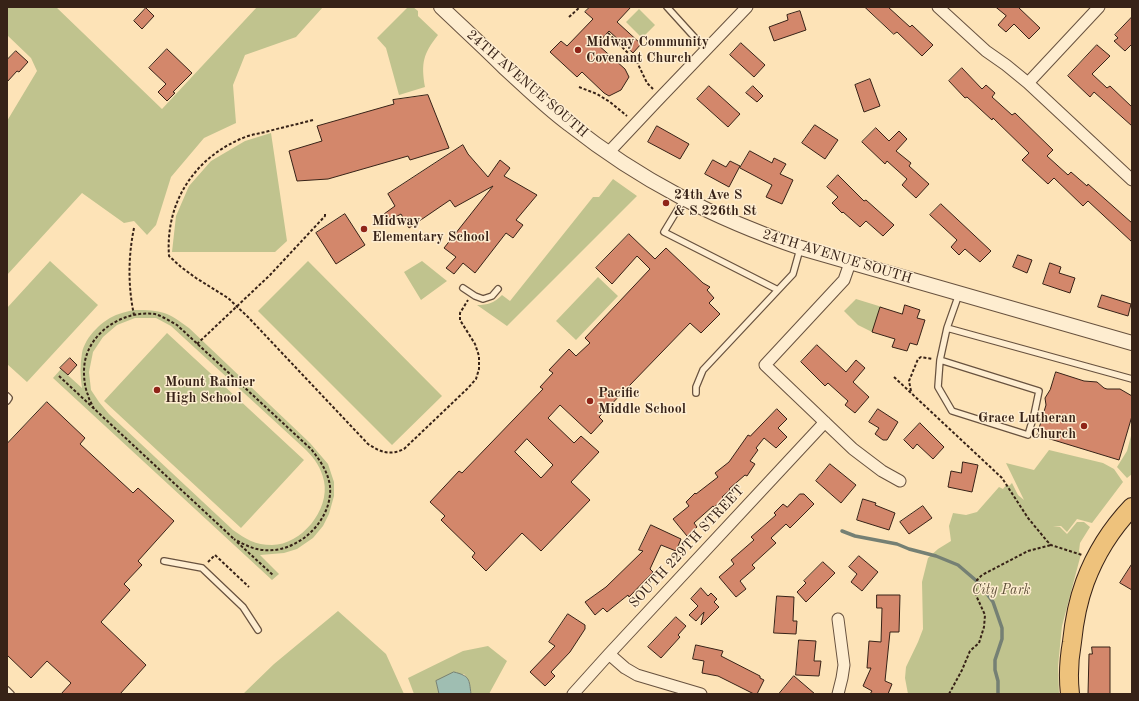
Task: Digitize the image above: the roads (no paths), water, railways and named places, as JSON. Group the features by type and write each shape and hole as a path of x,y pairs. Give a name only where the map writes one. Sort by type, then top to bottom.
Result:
{"main road":[{"path":"1070,694 1069,658 1078,604 1085,582 1097,556 1119,522 1132,507"}],"street":[{"name":"24TH AVENUE SOUTH","path":"441,7 568,124 608,154 684,199 739,225 801,248 1132,343"},
{"path":"608,154 747,7"},
{"path":"938,7 986,51 1028,82 1132,180"},
{"path":"1028,82 1099,7"},
{"path":"850,263 844,280 765,365 853,449 882,471 900,481"},
{"name":"SOUTH 229TH STREET","path":"572,694 825,422"},
{"path":"838,619 844,666 838,694"},
{"path":"609,654 625,668 637,675 701,694"}],"lane":[{"path":"666,7 706,50"},
{"path":"684,199 664,232 778,290"},
{"path":"696,393 696,387 703,370 793,274 801,248"},
{"path":"463,288 483,299 492,296 498,289"},
{"path":"940,360 1039,391 1028,434 952,411 938,387 940,360 947,328 959,294"},
{"path":"947,328 1132,379"},
{"path":"7,396 9,398 7,401"},
{"path":"164,561 202,568 243,607 258,630"},
{"path":"7,690 11,694"}],"waterway":[{"path":"842,531 855,536 897,544 909,549 936,556 958,565 979,583 993,602 1002,628 1002,639 995,660 998,694"}],"place":[{"name":"Midway Community Covenant Church","path":"578,50"},
{"name":"24th Ave S & S 226th St","path":"666,203"},
{"name":"Midway Elementary School","path":"364,229"},
{"name":"Mount Rainier High School","path":"157,390"},
{"name":"Pacific Middle School","path":"590,401"},
{"name":"Grace Lutheran Church","path":"1084,426"}],"park label":[{"name":"City Park","path":"1001,590"}]}
